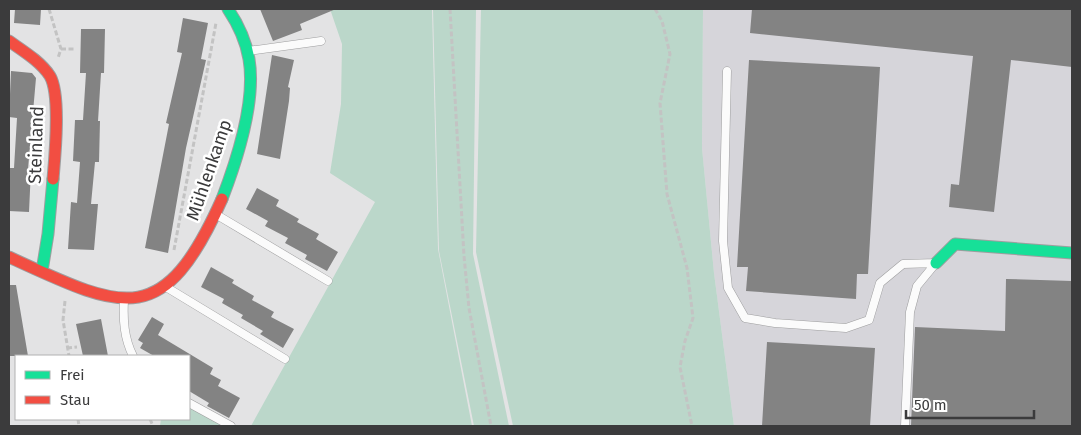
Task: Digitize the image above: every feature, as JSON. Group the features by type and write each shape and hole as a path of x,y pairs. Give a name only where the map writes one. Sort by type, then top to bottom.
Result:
{"street":[{"name":"Mühlenkamp","path":"9,257 105,298 124,300 146,296 166,287 192,257 215,214 234,166 246,116 250,80 248,51 240,27 228,9"},
{"path":"9,41 49,73"},
{"name":"Steinland","path":"42,271 46,260 55,130 54,84 49,73"},
{"path":"936,263 955,244 1072,253"}],"lane":[{"path":"248,51 321,41"},
{"path":"727,71 724,241 728,288 745,318 775,323 846,328 869,320 880,283 903,264 936,263"},
{"path":"215,214 328,282"},
{"path":"904,426 910,312 917,286 936,263"},
{"path":"166,287 286,359"},
{"path":"124,300 123,322 128,345 133,355"},
{"path":"190,404 231,426"}],"path":[{"path":"49,9 61,49 53,70 49,73"},
{"path":"450,9 464,256 469,308 492,426"},
{"path":"655,9 662,21 670,54 660,103 667,194 687,268 693,318 685,342 680,367 692,426"},
{"path":"173,252 215,30"},
{"path":"61,49 76,49"},
{"path":"68,355 63,310 73,285"},
{"path":"67,348 77,347"}],"shaded area":[{"path":"703,9 1072,9 1072,426 734,426 714,273 702,148"}],"green space":[{"path":"330,9 432,9 438,249 472,426 251,426 375,202 330,173 341,104 342,44"},
{"path":"433,9 476,9 473,254 509,426 474,426 439,251"},
{"path":"481,9 703,9 702,148 714,273 734,426 513,426 476,252"},
{"path":"190,407 223,426 160,426 161,420 190,420"}],"building":[{"path":"15,9 41,9 40,25 14,23"},
{"path":"260,9 336,9 300,24 302,30 273,41"},
{"path":"752,9 1072,9 1072,67 1011,60 994,212 949,207 951,184 959,185 973,56 750,33"},
{"path":"183,18 208,23 201,59 206,60 186,148 168,253 145,248 169,124 166,123 182,53 177,52"},
{"path":"81,29 105,29 104,73 101,73 98,121 100,121 99,162 95,162 91,204 98,204 94,250 68,249 71,202 77,203 80,162 73,161 75,120 83,120 86,73 80,73"},
{"path":"272,55 294,60 288,87 290,88 289,101 280,159 257,154"},
{"path":"749,60 880,67 868,274 857,274 856,299 746,291 748,267 737,267"},
{"path":"11,71 32,73 36,78 28,169 31,169 29,212 9,211 9,168 14,168 17,118 9,117"},
{"path":"257,188 279,200 276,206 299,219 297,222 319,234 316,239 338,252 327,271 305,259 307,255 285,243 288,238 265,226 268,221 246,209"},
{"path":"211,267 234,280 232,283 254,296 252,300 274,312 271,317 294,329 283,348 260,334 263,331 241,318 243,315 222,303 224,299 201,287"},
{"path":"1006,279 1072,281 1072,426 911,426 915,327 1005,331"},
{"path":"9,285 16,285 28,355 9,356"},
{"path":"152,317 164,324 158,335 213,368 210,374 221,380 218,386 240,398 229,418 207,406 209,403 190,392 190,355 152,355 140,348 143,343 138,340"},
{"path":"101,319 108,355 83,355 76,324"},
{"path":"767,342 875,348 870,426 762,426"}],"traffic: fast":[{"path":"222,199 244,130 250,93 248,52 244,39 228,9"},
{"path":"42,271 48,234 53,179"},
{"path":"936,263 955,244 1072,253"}],"traffic: jam":[{"path":"9,41 41,66 50,76 53,85 56,111 53,179"},
{"path":"9,257 83,289 111,297 136,297 159,289 180,271 201,242 222,199"}]}
